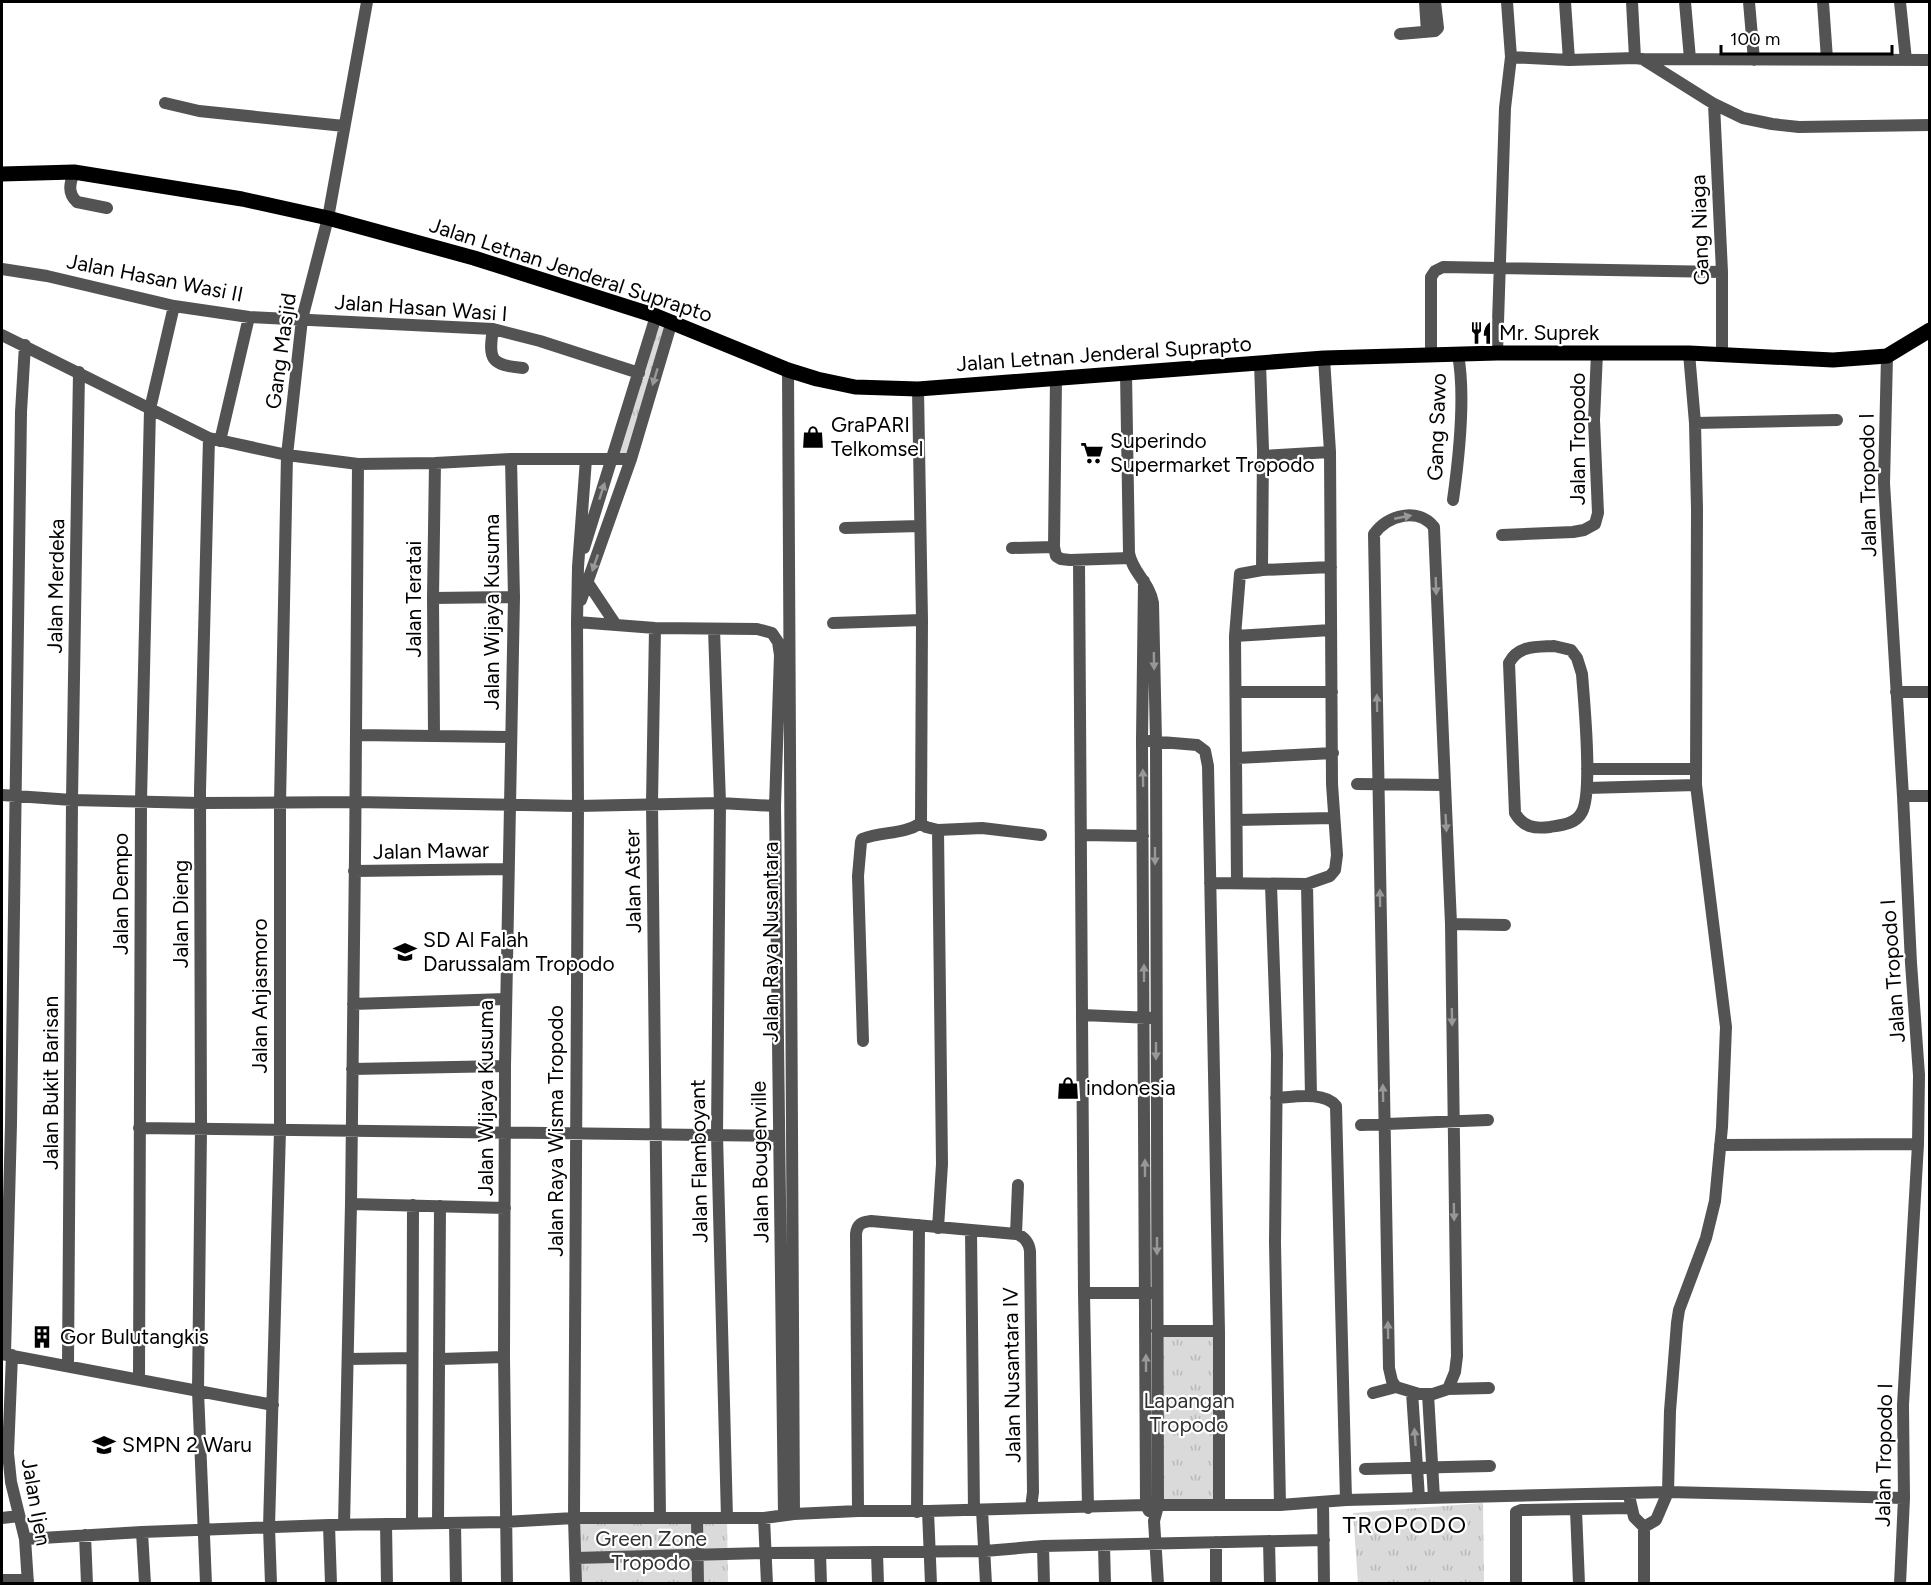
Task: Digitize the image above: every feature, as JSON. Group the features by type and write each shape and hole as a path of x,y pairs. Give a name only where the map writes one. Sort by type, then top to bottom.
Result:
{"main road":[{"name":"Jalan Letnan Jenderal Suprapto","path":"2,174 74,172 242,199 328,218 474,258 657,316 788,369 817,379 855,387 918,389 1324,358 1497,353 1689,353 1833,360 1887,356 1929,330"}],"street":[{"name":"Gang Masjid","path":"287,460 302,319 328,218 367,2"},
{"path":"1425,2 1427,32"},
{"path":"1400,33 1435,32 1438,28 1435,2"},
{"path":"1497,353 1505,108 1511,57 1507,2"},
{"path":"1565,2 1569,60"},
{"path":"1632,2 1639,58"},
{"path":"1685,2 1690,59"},
{"path":"1749,2 1754,60"},
{"path":"1823,2 1827,59"},
{"path":"1900,2 1906,60"},
{"path":"1511,57 1569,60 1639,58 1929,60"},
{"path":"1639,58 1714,104 1743,118 1799,127 1929,125"},
{"path":"165,104 200,111 344,126"},
{"name":"Gang Niaga","path":"1714,104 1722,272 1722,354"},
{"path":"74,172 70,183 74,199 78,202 107,208"},
{"path":"1431,356 1432,274 1443,267 1722,272"},
{"name":"Jalan Hasan Wasi II","path":"2,269 47,276 174,306 249,317 302,319"},
{"name":"Jalan Dempo","path":"139,1380 141,801 150,409 174,306"},
{"path":"578,567 657,316"},
{"name":"Jalan Dieng","path":"206,1584 198,1391 201,1129 200,803 214,439 249,317"},
{"name":"Jalan Hasan Wasi I","path":"302,319 493,329 540,341 639,373"},
{"path":"578,606 631,459 672,321"},
{"path":"493,329 490,348 495,362 509,367 523,368"},
{"path":"2,335 214,439 287,460 358,464 511,459 631,459"},
{"name":"Jalan Ijen","path":"25,345 21,412 17,797 6,1124 6,1354 8,1453 11,1482 25,1539 28,1582"},
{"name":"Jalan Tropodo","path":"1502,535 1573,532 1584,530 1595,524 1598,513 1594,420 1597,353"},
{"path":"1644,1527 1656,1520 1661,1513 1668,1491 1670,1411 1677,1323 1708,1230 1714,1201 1720,1144 1726,1027 1695,785 1697,544 1695,423 1689,353"},
{"name":"Gang Sawo","path":"1453,500 1459,456 1461,372 1458,355"},
{"name":"Jalan Tropodo I","path":"1887,356 1884,483 1911,963 1924,1074 1903,1406 1904,1498 1900,1584"},
{"path":"1210,883 1307,884 1330,876 1335,870 1337,850 1334,818 1330,452 1324,358"},
{"path":"1260,363 1263,570"},
{"name":"Jalan Raya Nusantara","path":"787,1513 788,369"},
{"name":"Jalan Merdeka","path":"72,800 79,372"},
{"path":"1126,373 1128,545 1130,558 1150,588 1153,603 1156,741 1150,1018 1152,1506 1158,1584"},
{"path":"1056,378 1054,547 1056,556 1059,559 1079,560 1130,558"},
{"path":"918,389 922,620 921,823"},
{"path":"1695,423 1837,420"},
{"path":"1263,456 1330,452"},
{"name":"Jalan Wijaya Kusuma","path":"507,1584 504,1357 505,1066 514,597 511,459"},
{"path":"578,567 586,459"},
{"name":"Jalan Anjasmoro","path":"271,1584 269,1527 280,1130 280,803 287,460"},
{"name":"Jalan Teratai","path":"434,735 435,463"},
{"path":"344,1525 352,1131 358,464"},
{"path":"1396,1387 1389,1368 1374,534 1380,526 1390,520 1409,514 1428,520 1434,527 1451,924 1457,1356 1455,1372 1448,1389"},
{"path":"845,528 920,526"},
{"path":"1012,548 1054,547"},
{"path":"1079,560 1083,1293 1088,1508"},
{"name":"Jalan Raya Wisma Tropodo","path":"576,1584 574,1518 578,567"},
{"path":"1237,883 1235,636 1240,574 1247,571 1331,567"},
{"path":"1143,580 1143,836 1150,1018"},
{"path":"588,583 616,625"},
{"path":"433,598 514,597"},
{"path":"833,623 922,620"},
{"path":"577,622 655,628 714,629"},
{"name":"Jalan Aster","path":"655,628 652,803 660,1518"},
{"name":"Jalan Bougenville","path":"714,629 766,630 774,635 778,642 780,655 775,806 787,1513"},
{"name":"Jalan Flamboyant","path":"714,629 720,803 717,1135 727,1518"},
{"path":"1235,636 1331,630"},
{"path":"1554,646 1571,650 1577,658 1582,675 1587,788 1582,812 1574,821 1563,825 1529,827 1521,823 1515,813 1509,663 1519,651 1529,647 1554,646"},
{"path":"1236,692 1332,692"},
{"path":"1896,692 1929,692"},
{"path":"357,735 510,737"},
{"path":"1142,740 1197,744 1205,751 1208,766 1220,1331 1219,1505"},
{"path":"1237,758 1333,753"},
{"path":"1587,769 1695,769"},
{"path":"1357,784 1444,785"},
{"path":"1587,788 1695,785"},
{"path":"2,795 72,800 200,803 354,802 578,806 720,803 775,806"},
{"path":"1903,796 1929,796"},
{"name":"Jalan Bukit Barisan","path":"68,1366 72,800"},
{"path":"1237,820 1334,818"},
{"path":"921,823 938,830 982,828 1041,835"},
{"path":"863,1041 858,876 861,842 862,839 872,836 910,830 921,823"},
{"path":"938,830 942,1164 938,1228"},
{"path":"1081,836 1143,836"},
{"name":"Jalan Mawar","path":"354,871 509,869"},
{"path":"1307,884 1311,1096"},
{"path":"1271,885 1276,1098 1275,1242 1280,1505"},
{"path":"1451,924 1505,925"},
{"path":"353,1004 506,999"},
{"path":"1082,1015 1150,1018"},
{"path":"352,1069 505,1066"},
{"path":"1276,1098 1311,1096 1332,1102 1337,1112 1346,1500"},
{"path":"1361,1125 1488,1120"},
{"path":"139,1128 779,1136"},
{"path":"1720,1144 1918,1144"},
{"path":"858,1511 857,1229 864,1221 871,1221 1016,1234 1018,1185"},
{"path":"351,1204 505,1208"},
{"path":"412,1524 413,1206"},
{"path":"438,1523 440,1206"},
{"path":"919,1225 923,1512 929,1551 930,1584"},
{"path":"971,1230 978,1510 985,1551 986,1584"},
{"name":"Jalan Nusantara IV","path":"1016,1234 1022,1236 1027,1242 1030,1251 1033,1492 1031,1508"},
{"path":"1083,1293 1152,1293"},
{"path":"1152,1293 1157,1331 1152,1506"},
{"path":"1157,1331 1220,1331"},
{"path":"6,1354 273,1405"},
{"path":"440,1359 504,1357"},
{"path":"348,1359 412,1358"},
{"path":"1373,1393 1396,1387 1428,1394 1448,1389 1490,1388"},
{"path":"1412,1392 1419,1498"},
{"path":"1428,1394 1434,1498"},
{"path":"1365,1468 1490,1466"},
{"path":"25,1539 329,1525 505,1522 574,1518 764,1520 787,1513 1280,1505 1346,1500 1514,1494 1668,1491 1904,1498"},
{"path":"1629,1493 1630,1508 1634,1517 1644,1527 1644,1584"},
{"path":"1323,1502 1324,1584"},
{"path":"1516,1584 1515,1514 1521,1510 1630,1508"},
{"path":"1576,1510 1579,1584"},
{"path":"2,1518 19,1516"},
{"path":"697,1519 698,1584"},
{"path":"764,1520 767,1584"},
{"path":"455,1523 456,1584"},
{"path":"386,1524 387,1584"},
{"path":"329,1525 331,1584"},
{"path":"142,1532 145,1584"},
{"path":"85,1535 87,1584"},
{"path":"575,1558 985,1551 1043,1546 1324,1540"},
{"path":"1269,1541 1270,1584"},
{"path":"1216,1542 1216,1584"},
{"path":"1104,1545 1105,1584"},
{"path":"1043,1546 1044,1584"},
{"path":"877,1552 878,1584"},
{"path":"820,1553 821,1584"},
{"path":"2,1580 28,1582"}],"green space":[{"path":"656,317 669,324 632,457 614,460"},
{"name":"Lapangan Tropodo","path":"1157,1331 1219,1331 1219,1505 1158,1506"},
{"path":"1483,1503 1484,1583 1358,1583 1353,1513"},
{"name":"Green Zone Tropodo","path":"574,1518 727,1518 728,1583 576,1583"}],"place":[{"name":"Mr. Suprek","path":"1481,333"},
{"name":"GraPARI Telkomsel","path":"813,437"},
{"name":"Superindo Supermarket Tropodo","path":"1092,453"},
{"name":"SD Al Falah Darussalam Tropodo","path":"405,952"},
{"name":"indonesia","path":"1068,1088"},
{"name":"Gor Bulutangkis","path":"42,1337"},
{"name":"SMPN 2 Waru","path":"104,1445"}],"district":[{"name":"TROPODO","path":"1405,1525"}]}
